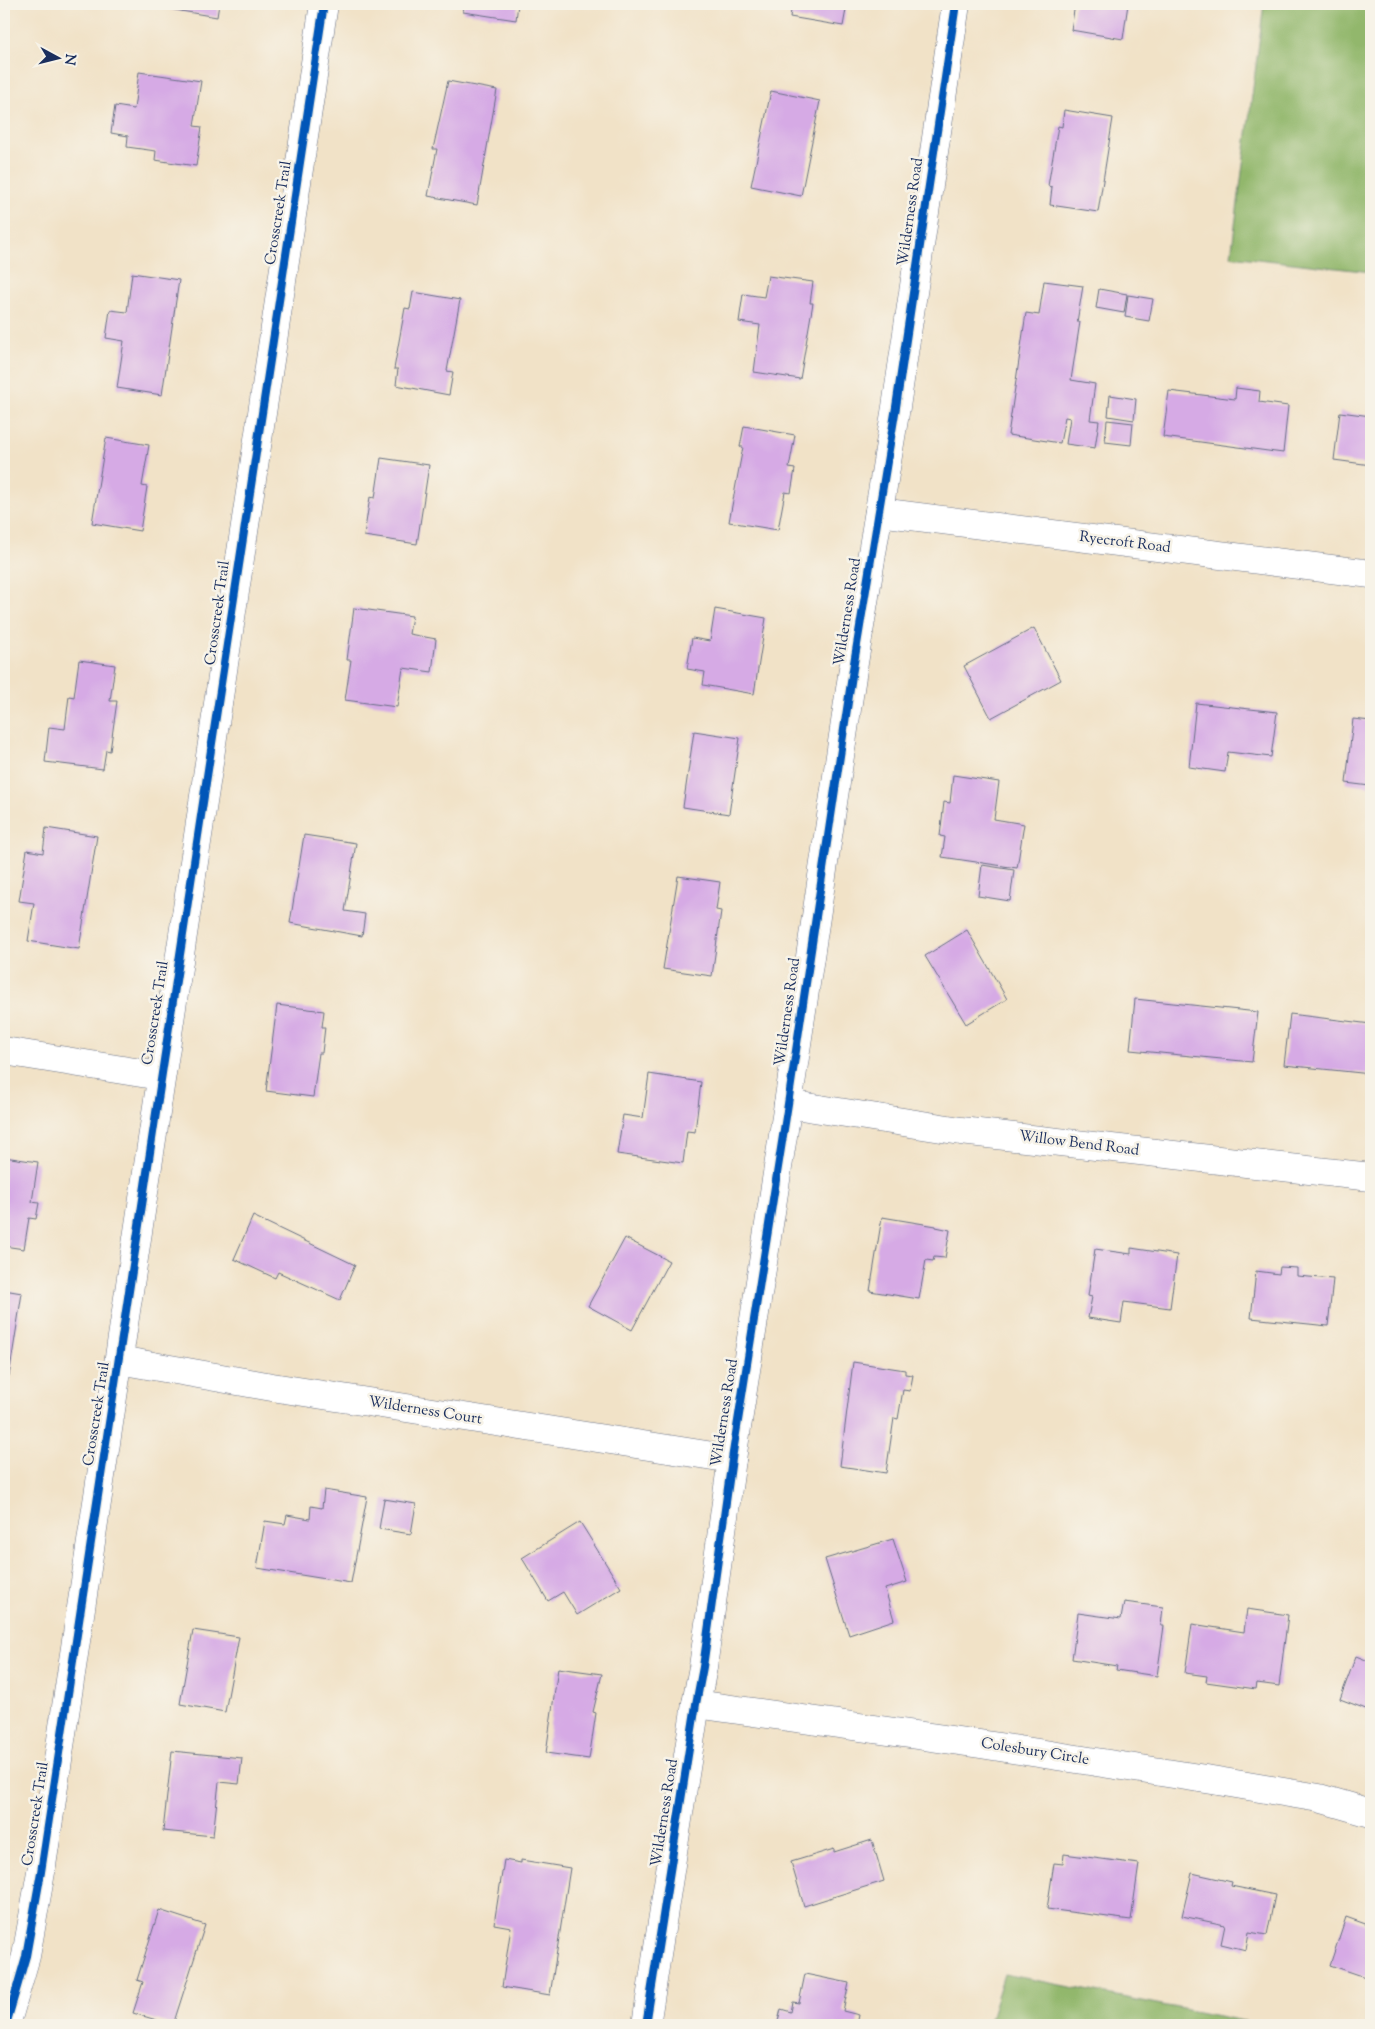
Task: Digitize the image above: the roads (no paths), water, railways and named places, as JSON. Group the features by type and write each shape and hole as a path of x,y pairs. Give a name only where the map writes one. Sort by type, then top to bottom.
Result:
{"street":[{"name":"Crosscreek Trail","path":"6,2025 26,1956 41,1872 160,1076 221,692 238,567 324,4"},
{"name":"Wilderness Road","path":"646,2025 703,1668 732,1459 788,1104 852,669 956,4"},
{"name":"Ryecroft Road","path":"878,512 1371,574"},
{"path":"4,1051 160,1076"},
{"name":"Willow Bend Road","path":"788,1104 961,1130 1371,1177"},
{"name":"Wilderness Court","path":"119,1360 282,1388 732,1459"},
{"name":"Colesbury Circle","path":"696,1704 980,1744 1212,1780 1320,1798 1371,1813"}]}
